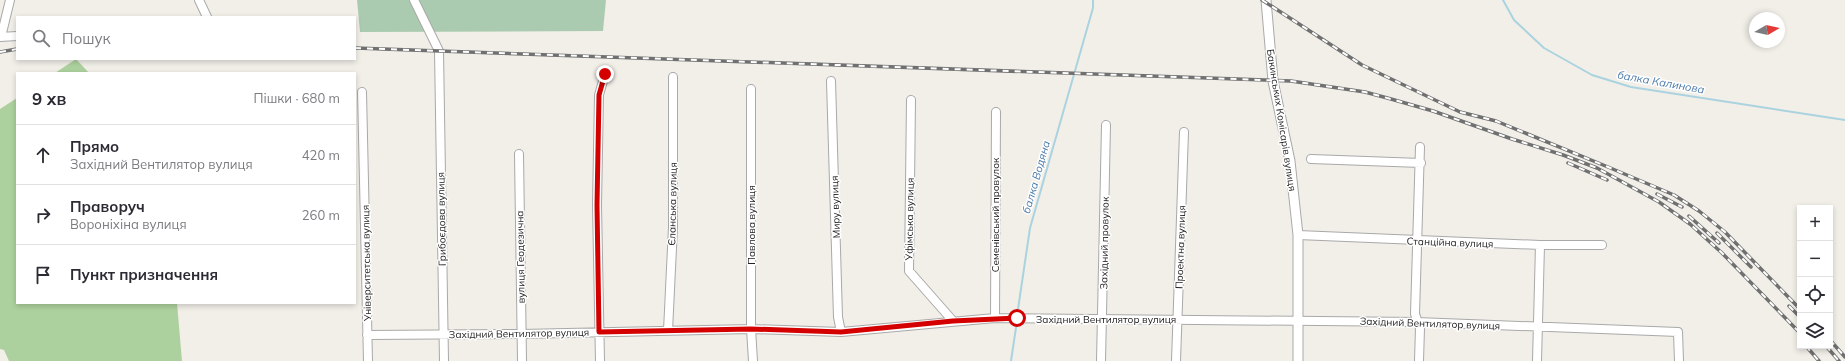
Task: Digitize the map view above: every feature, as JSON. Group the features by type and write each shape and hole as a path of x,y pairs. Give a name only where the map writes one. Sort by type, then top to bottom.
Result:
{"street":[{"path":"10,0 1,37 16,36"},
{"path":"198,0 206,16"},
{"name":"Грибоєдова вулиця","path":"414,0 439,51 444,361"},
{"name":"Бакинських Комісарів вулиця","path":"1266,0 1274,80 1290,161 1298,235 1298,361"},
{"path":"600,361 597,205 599,95 605,74"},
{"name":"Єланська вулиця","path":"668,331 673,227 673,77"},
{"name":"Миру вулиця","path":"831,81 838,317 841,332"},
{"name":"Павлова вулиця","path":"751,89 751,329 753,361"},
{"name":"Університетська вулиця","path":"362,92 368,361"},
{"name":"Уфімська вулиця","path":"911,100 909,271 953,321"},
{"name":"Семенівський провулок","path":"995,318 996,112"},
{"name":"Західний провулок","path":"1101,361 1106,124"},
{"name":"Проектна вулиця","path":"1176,361 1184,132"},
{"path":"1419,361 1420,328 1415,314 1421,163 1420,147"},
{"name":"вулиця Геодезична","path":"519,154 522,361"},
{"path":"1311,159 1421,163"},
{"name":"Станційна вулиця","path":"1298,235 1540,245 1602,245"},
{"path":"1537,361 1540,245"},
{"name":"Західний Вентилятор вулиця","path":"367,335 521,334 751,329 841,332 995,318 1418,322 1678,332 1679,361"}],"green space":[{"path":"357,0 606,0 603,31 360,32"},
{"path":"74,60 77,60 88,72 56,72"},
{"path":"16,99 16,304 177,304 182,361 9,361 4,350 0,349 0,109"}],"waterway":[{"name":"балка Водяна","path":"1017,316 1030,228 1093,8 1093,0"},
{"name":"балка Калинова","path":"1503,0 1514,20 1544,48 1592,75 1631,87 1845,120"},
{"name":"балка Водяна","path":"1011,361 1017,321"}],"railway":[{"path":"1262,0 1362,65 1460,112 1496,121 1674,195 1699,211 1725,232 1797,306"},
{"path":"356,48 1291,81 1365,92 1433,111 1563,155 1597,168 1659,202 1690,224 1722,253 1797,330"},
{"path":"0,52 16,49"},
{"path":"1568,163 1607,180"},
{"path":"1657,194 1682,207"},
{"path":"1689,216 1719,243"},
{"path":"1717,233 1751,267"},
{"path":"1789,306 1797,314"},
{"path":"1833,343 1845,357"},
{"path":"1809,349 1819,361"},
{"path":"1829,349 1839,361"}],"route":[{"path":"605,74 599,95 597,205 599,332 751,329 841,332 953,321 1017,318"}]}
